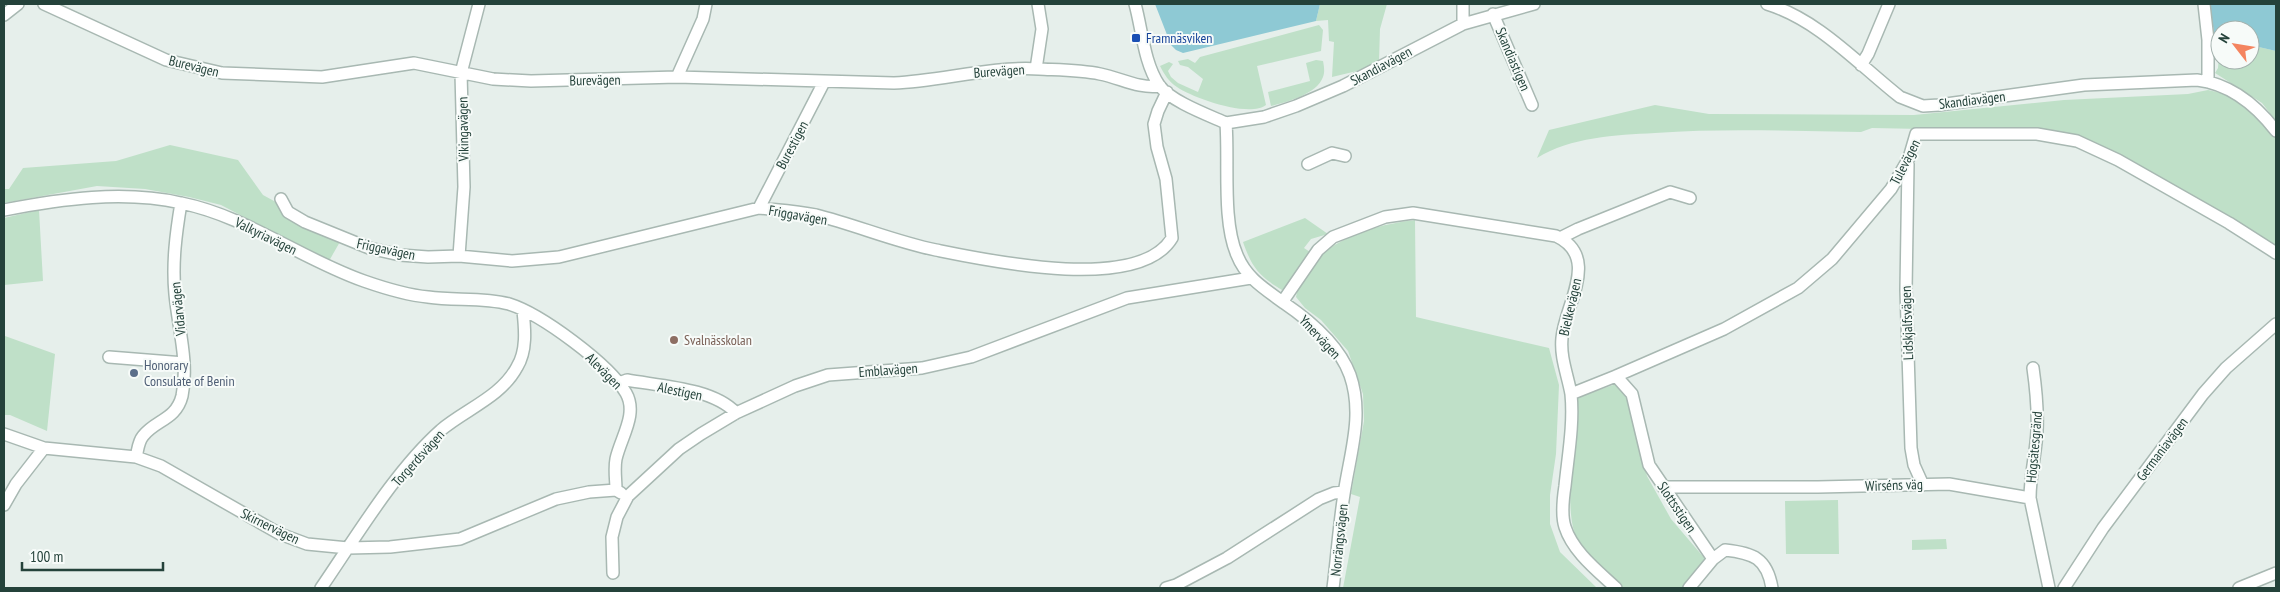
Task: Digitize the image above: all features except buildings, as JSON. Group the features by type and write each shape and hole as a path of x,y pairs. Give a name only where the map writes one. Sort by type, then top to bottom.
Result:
{"street":[{"path":"4,16 18,4"},
{"name":"Burevägen","path":"44,4 166,60 222,73 322,77 414,63 432,65 493,79 531,81 677,77 824,82 916,82 954,75 1036,69 1099,74 1136,86 1163,89"},
{"name":"Vikingavägen","path":"459,256 464,187 462,73 479,4"},
{"path":"677,77 700,28 706,4"},
{"path":"1036,69 1042,29 1038,4"},
{"path":"1135,4 1149,59 1163,89 1226,124"},
{"path":"1463,4 1463,24"},
{"name":"Skandiavägen","path":"1226,124 1271,115 1328,93 1463,24 1534,4"},
{"name":"Skandiavägen","path":"1766,4 1787,11 1807,22 1900,97 1923,106 2084,85 2197,80 2208,82 2240,94 2264,115 2276,131"},
{"path":"1861,65 1872,45 1889,4"},
{"path":"2204,4 2208,40 2208,82"},
{"name":"Skandiastigen","path":"1493,14 1532,105"},
{"name":"Burestigen","path":"759,208 824,82"},
{"name":"Friggavägen","path":"281,198 288,212 304,222 369,248 400,255 428,257 459,256 512,261 559,257 759,208 789,210 816,216 935,250 1037,267 1100,270 1144,260 1161,252 1172,238 1166,179 1157,147 1154,124 1163,89"},
{"name":"Ymervägen","path":"1226,124 1229,221 1236,255 1251,278 1315,327 1336,351 1350,373 1356,402 1356,429 1344,492"},
{"name":"Tulevägen","path":"1570,394 1724,329 1798,288 1832,259 1891,188 1908,158 1916,134 2037,134 2062,137 2096,148 2229,223 2276,253"},
{"path":"1308,164 1332,152 1345,156"},
{"name":"Lidskjalfsvägen","path":"1908,158 1906,290 1911,448 1914,465 1922,484"},
{"path":"1282,301 1318,250 1334,237 1385,217 1413,213 1560,238 1683,186"},
{"path":"1670,192 1690,198"},
{"name":"Valkyriavägen","path":"4,210 79,198 149,198 181,203 215,212 308,257 370,283 427,297 501,303 523,311"},
{"name":"Vidarvägen","path":"136,457 144,434 168,418 182,397 184,363 174,291 174,265 181,203"},
{"name":"Bielkevägen","path":"1560,238 1574,249 1578,260 1578,276 1562,336 1563,362 1570,394 1570,430 1564,498 1565,527 1572,542 1582,555 1616,588"},
{"name":"Emblavägen","path":"613,573 612,537 616,517 628,496 679,449 736,413 795,386 828,375 922,368 971,357 1126,298 1251,278"},
{"name":"Alevägen","path":"523,311 563,334 619,383 630,403 631,412 615,462 616,490"},
{"name":"Torgerdsvägen","path":"321,588 412,461 442,430 491,396 508,380 518,366 524,348 523,311"},
{"name":"Germaniavägen","path":"2064,588 2103,528 2203,394 2226,368 2276,324"},
{"path":"109,357 184,363"},
{"name":"Högsätesgränd","path":"2030,498 2030,481 2037,432 2037,398 2033,368"},
{"name":"Slottsstigen","path":"1616,376 1632,394 1649,464 1713,559"},
{"name":"Alestigen","path":"619,383 627,380 694,392 719,400 736,413"},
{"name":"Skirnervägen","path":"4,434 44,448 136,457 181,476 280,534 307,544 348,548 390,547 460,539 556,499 589,492 616,490"},
{"path":"4,505 16,484 44,448"},
{"name":"Wirséns väg","path":"1663,487 1809,488 1949,484 2030,498"},
{"path":"616,490 628,496"},
{"path":"1166,588 1176,585 1227,558 1319,499 1334,493 1344,492"},
{"name":"Norrängsvägen","path":"1333,588 1344,492"},
{"path":"2030,498 2049,588"},
{"path":"1690,588 1713,559 1725,550 1748,552 1761,562 1770,577 1772,588"},
{"path":"2239,588 2262,584 2276,573"}],"green space":[{"path":"1320,4 1387,4 1380,29 1379,62 1357,71 1332,77 1334,42 1329,41 1328,20 1316,21"},
{"path":"1319,25 1323,30 1321,51 1257,66 1266,105 1258,108 1235,108 1195,96 1174,85 1160,66 1169,62 1173,64 1168,71 1171,77 1178,83 1198,92 1203,79 1188,67 1180,65 1178,61 1188,59 1195,63 1200,57"},
{"path":"2260,47 2276,51 2276,121 2262,103 2215,73 2217,70 2260,70"},
{"path":"1316,60 1323,61 1324,65 1324,75 1320,83 1308,93 1271,106 1268,92 1310,81 1306,63"},
{"path":"2208,90 2230,95 2263,122 2276,139 2276,248 2114,153 2022,131 1872,128 1861,132 1681,131 1594,138 1564,146 1537,158 1549,130 1655,105 1709,114 1914,115 2064,100 2188,94"},
{"path":"170,145 238,160 263,195 305,218 345,233 329,261 221,205 145,189 97,186 4,203 4,189 9,189 23,168 116,161"},
{"path":"39,210 43,281 4,285 4,218"},
{"path":"1305,218 1328,234 1311,239 1304,248 1310,252 1286,288 1282,290 1262,276 1257,270 1243,242"},
{"path":"1415,220 1416,317 1549,348 1559,385 1556,454 1550,495 1550,524 1560,552 1597,588 1343,588 1360,497 1351,494 1364,421 1363,394 1348,351 1321,320 1305,308 1296,297 1302,279 1312,264 1326,251 1360,233"},
{"path":"4,290 5,336 55,354 47,431 10,415 4,415"},
{"path":"1616,384 1631,404 1647,476 1671,519 1706,560 1682,588 1623,588 1588,553 1578,540 1573,528 1570,493 1576,398"},
{"path":"1838,500 1839,554 1786,554 1785,501"},
{"path":"1946,539 1947,549 1912,550 1912,540"}],"water":[{"path":"1155,4 1320,4 1316,21 1183,53 1171,45"},
{"path":"2209,4 2276,4 2276,51 2260,47 2260,20 2212,20"}],"place":[{"name":"Framnäsviken","path":"1136,38"},
{"name":"Svalnässkolan","path":"674,340"},
{"name":"Honorary Consulate of Benin","path":"134,373"}]}
